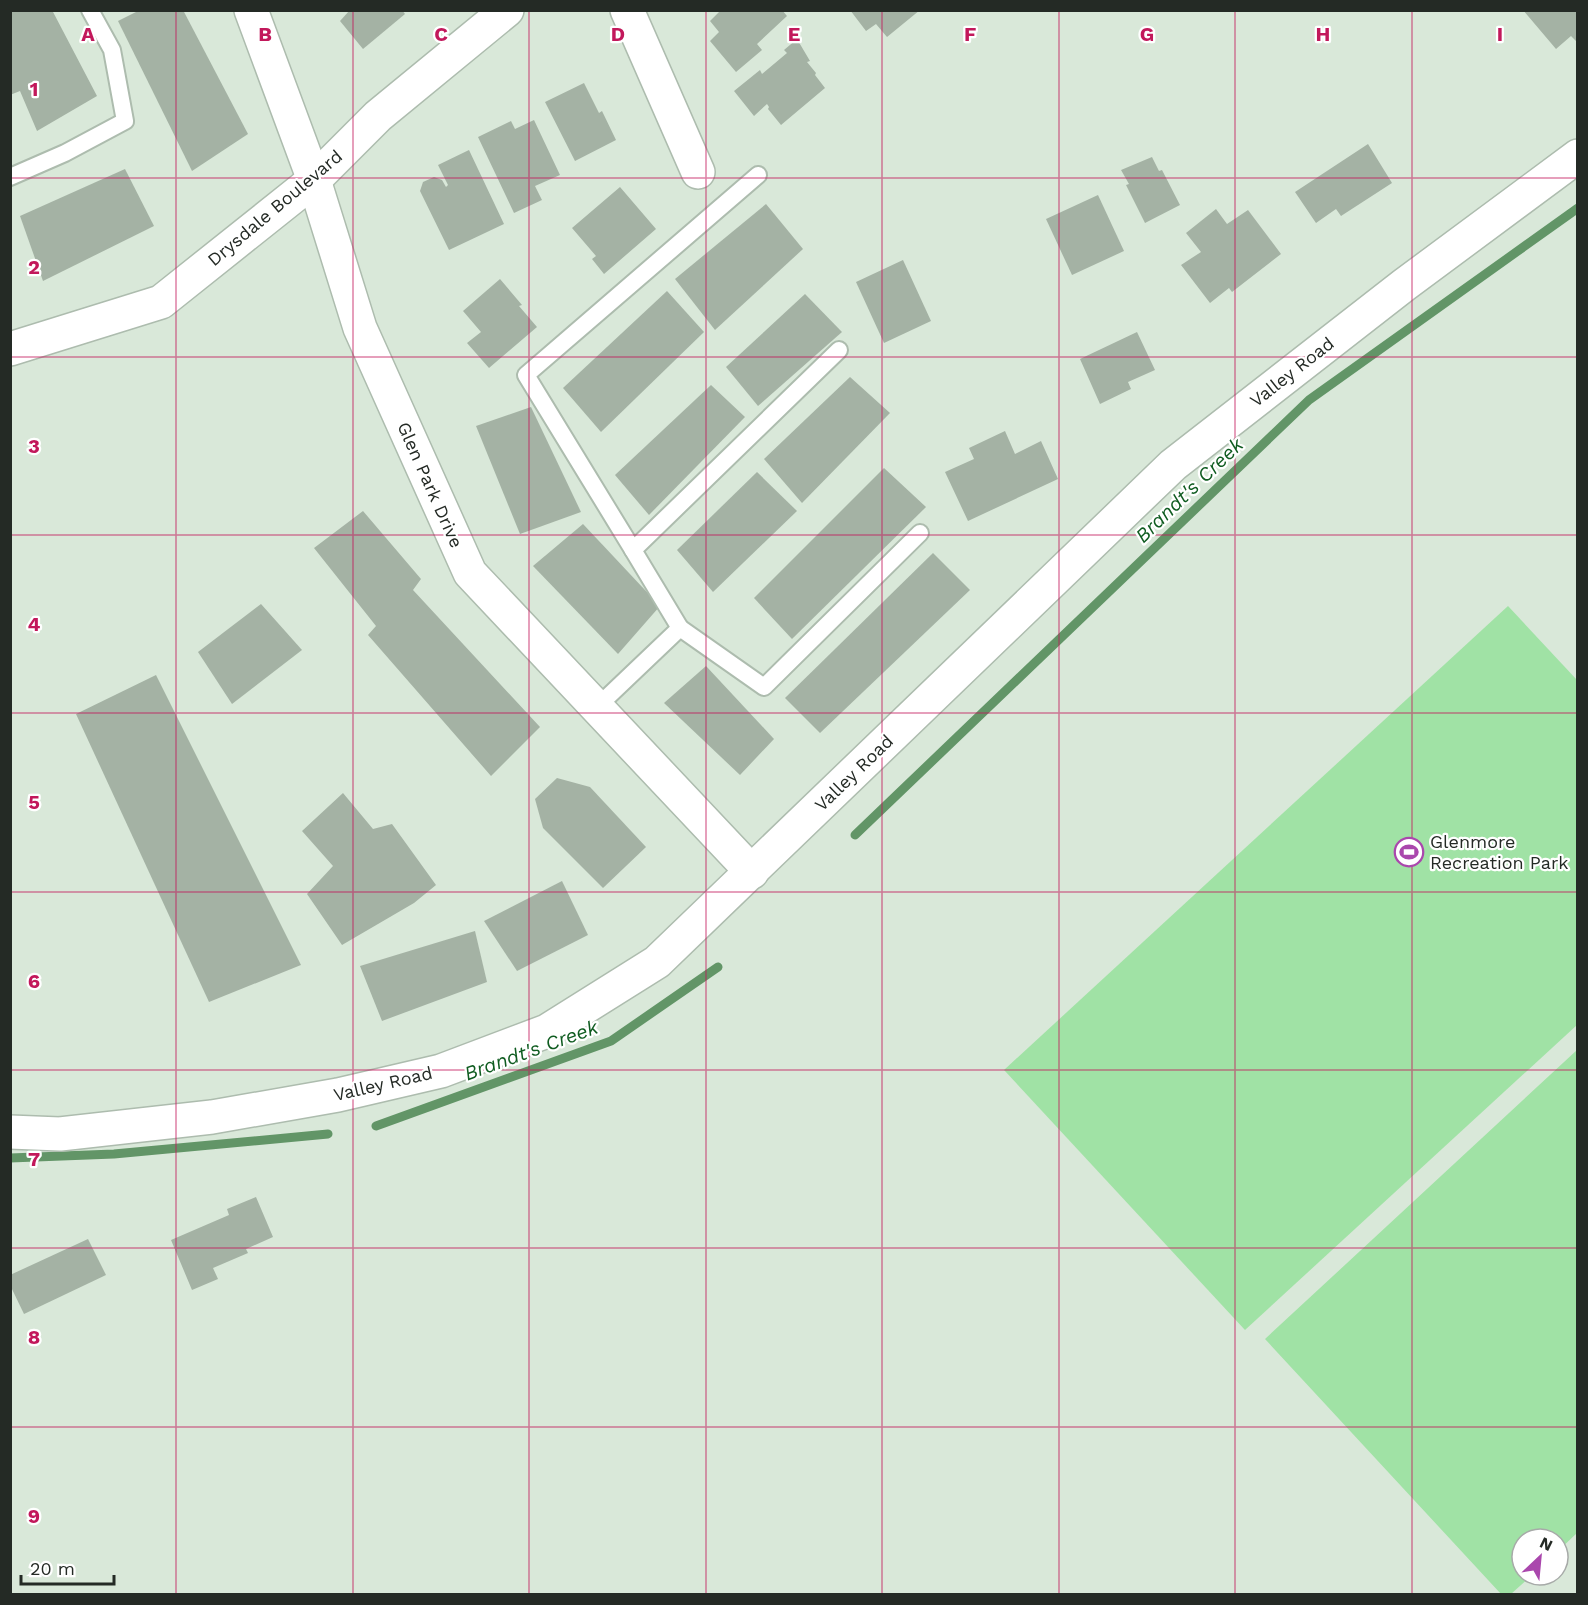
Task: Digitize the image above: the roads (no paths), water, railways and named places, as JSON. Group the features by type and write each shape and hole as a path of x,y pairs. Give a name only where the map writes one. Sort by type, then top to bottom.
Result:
{"street":[{"name":"Glen Park Drive","path":"251,10 314,180 360,328 470,573 752,872"},
{"name":"Drysdale Boulevard","path":"10,349 161,302 314,180 378,116 507,10"},
{"path":"627,10 698,172"},
{"name":"Valley Road","path":"10,1132 60,1134 212,1117 338,1095 441,1071 548,1031 657,962 1173,465 1404,285 1578,156"}],"lane":[{"path":"10,177 65,153 125,121 112,50 90,10"},
{"path":"758,175 526,375 680,628 764,687 920,533"},
{"path":"633,550 839,350"},
{"path":"597,708 680,628"}],"waterway":[{"name":"Brandt's Creek","path":"855,835 1309,400 1578,208"},
{"name":"Brandt's Creek","path":"376,1126 611,1041 718,967"},
{"name":"Brandt's Creek","path":"10,1158 114,1154 328,1134"}],"place":[{"name":"Glenmore Recreation Park","path":"1409,852"}]}
